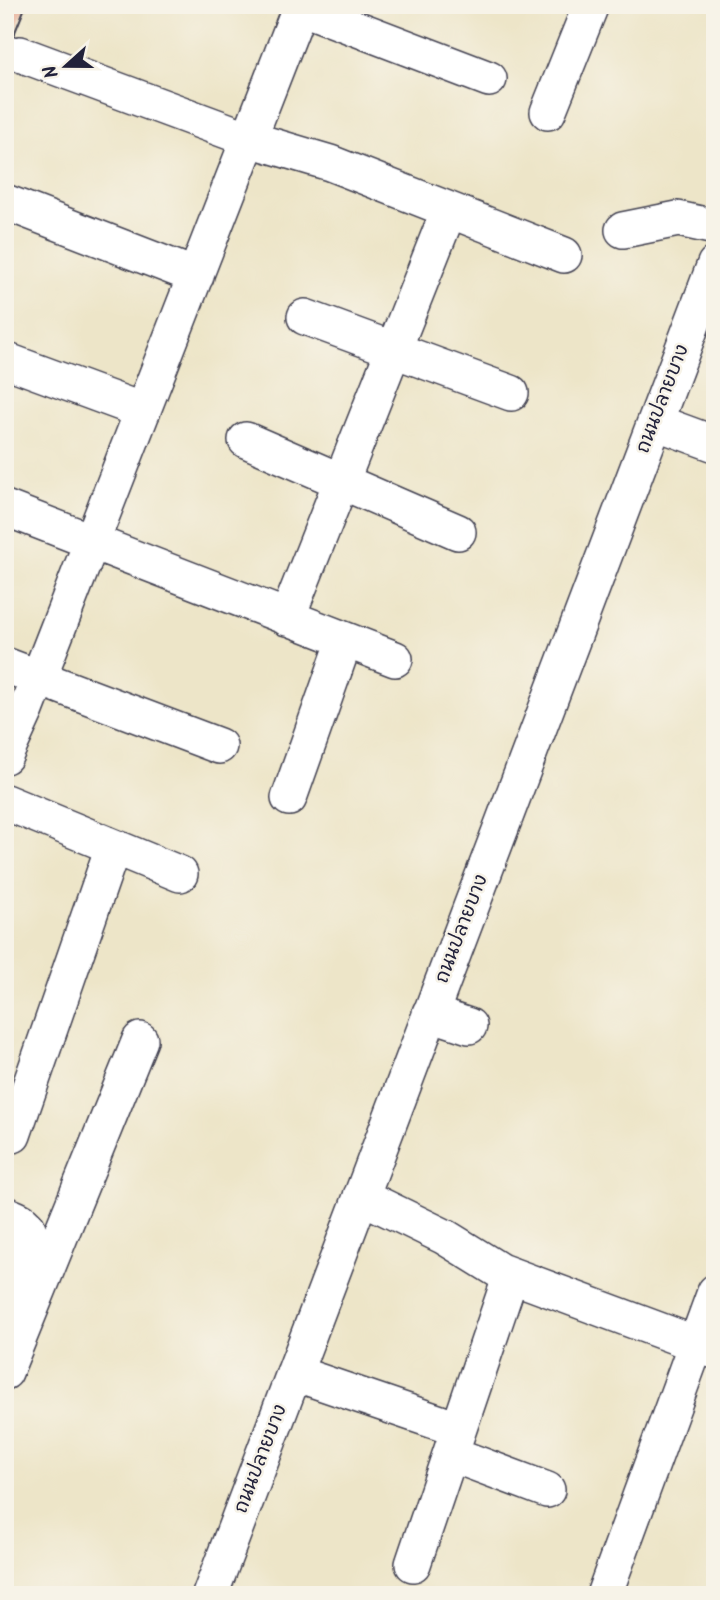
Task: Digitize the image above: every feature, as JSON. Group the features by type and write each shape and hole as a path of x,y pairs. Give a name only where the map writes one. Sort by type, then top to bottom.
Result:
{"street":[{"path":"548,112 591,5"},
{"path":"5,756 39,679 299,6 489,79"},
{"path":"20,54 249,139 330,163 564,255"},
{"path":"5,201 196,276"},
{"path":"287,618 449,210"},
{"path":"623,230 678,219 715,227"},
{"name":"ถนนปลายบาง","path":"210,1595 655,422 707,305 715,264"},
{"path":"305,317 511,393"},
{"path":"5,360 143,411"},
{"path":"655,422 715,444"},
{"path":"246,440 458,532"},
{"path":"5,508 91,544 395,659"},
{"path":"289,799 345,640"},
{"path":"5,665 219,746"},
{"path":"5,802 180,874"},
{"path":"13,1135 113,847"},
{"path":"430,1013 469,1026"},
{"path":"5,1372 139,1040"},
{"path":"361,1196 445,1237 511,1275 705,1347"},
{"path":"5,1214 22,1221 29,1227 30,1235 5,1305"},
{"path":"413,1564 511,1275"},
{"path":"604,1595 705,1347 715,1292"},
{"path":"294,1373 454,1441 547,1490"}],"building":[{"path":"5,5 26,5 11,42 5,39"}]}
